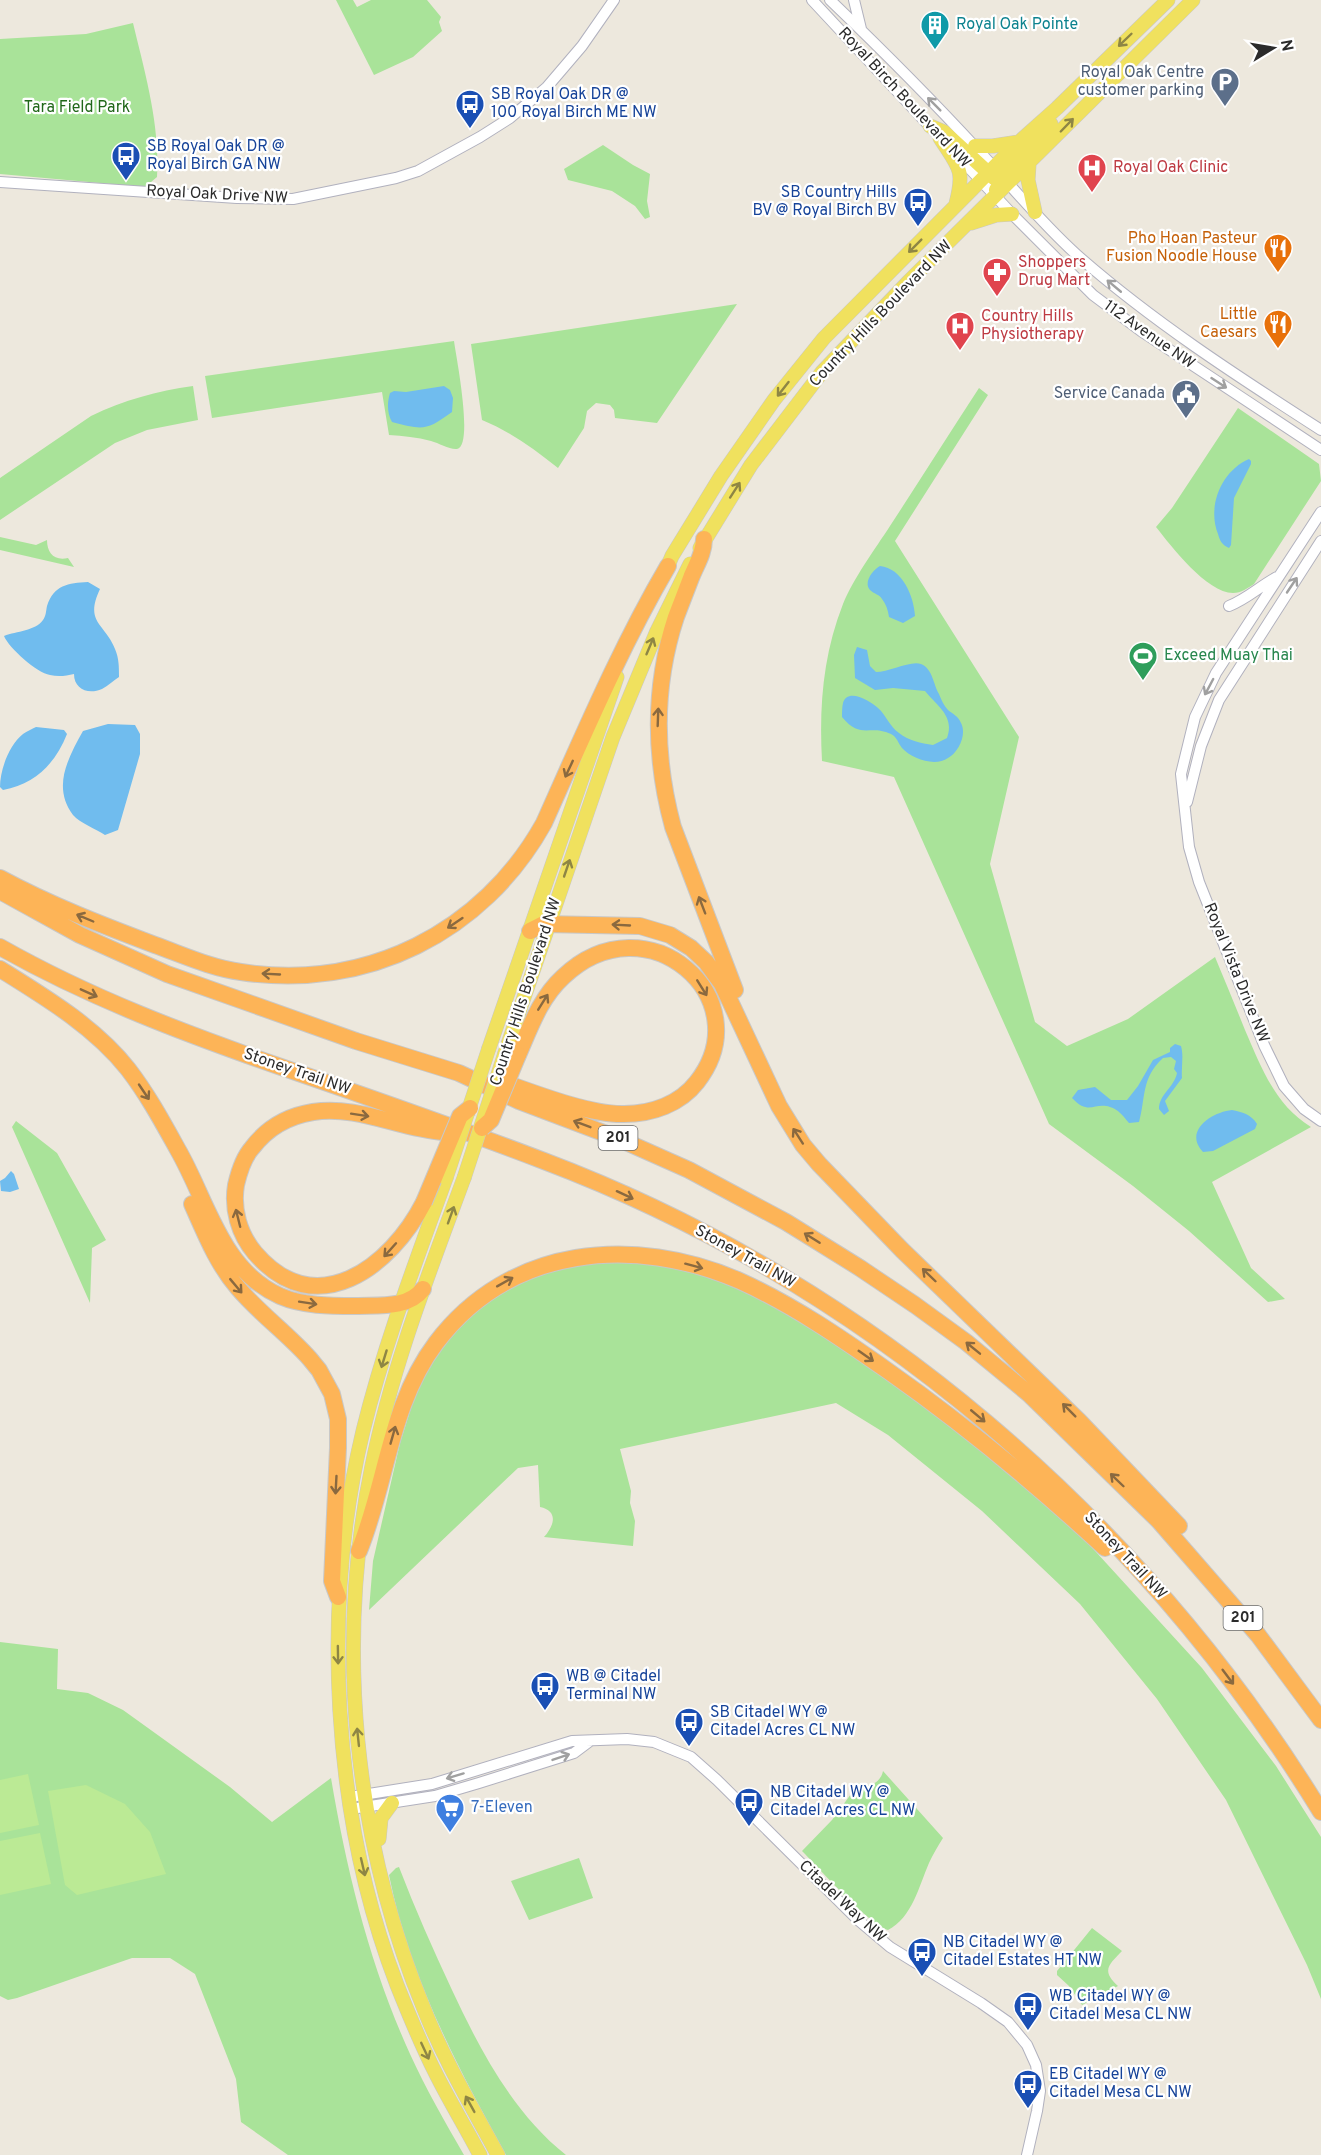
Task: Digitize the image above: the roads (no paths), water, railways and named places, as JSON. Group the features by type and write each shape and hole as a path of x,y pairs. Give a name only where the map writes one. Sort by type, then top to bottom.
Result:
{"highway":[{"path":"704,539 704,549 691,577 668,646 659,700 659,753 664,790 673,827 746,1016 749,1039"},
{"path":"0,878 47,902 105,926 214,966 242,972 297,975 335,973 393,957 450,926 483,903 507,877 532,844 544,823 617,660 668,566"},
{"name":"201","path":"0,891 80,935 167,974 356,1041 459,1073 519,1101 617,1138 718,1186 786,1222 860,1268 966,1342 1029,1394 1172,1534 1258,1635 1321,1720"},
{"path":"530,931 540,925 549,924 640,926 669,936 691,948 715,973 749,1039 779,1106 803,1145 902,1250 1028,1370 1131,1473 1250,1611 1316,1701 1321,1712"},
{"name":"Stoney Trail NW","path":"0,947 79,988 152,1021 478,1131 601,1184 687,1224 791,1282 846,1317 904,1357 1021,1452 1066,1494 1150,1581 1193,1630 1257,1713 1321,1812"},
{"path":"459,1073 474,1072 590,1109 623,1114 663,1108 691,1090 703,1074 714,1046 715,1018 706,993 688,970 668,956 648,948 634,947 610,949 584,960 558,982 539,1008 511,1054 491,1120 478,1131 435,1132 383,1119 322,1111 300,1115 269,1130 253,1146 242,1163 234,1197 239,1226 245,1238 264,1262 283,1276 297,1282 324,1285 350,1279 374,1265 402,1237 414,1220 424,1202 460,1116 470,1108"},
{"path":"0,969 76,1020 111,1050 157,1111 218,1233 231,1254 240,1266 264,1287 291,1300 323,1306 402,1303 416,1297 423,1289"},
{"path":"170,1137 192,1204 216,1258 238,1289 310,1359 332,1394 338,1429 332,1581 338,1597"},
{"path":"359,1551 368,1528 408,1390 419,1368 452,1324 491,1291 521,1274 578,1257 617,1254 660,1258 716,1272 767,1294 814,1321 939,1407 1044,1492 1132,1574 1150,1581"}],"main road":[{"name":"Country Hills Boulevard NW","path":"996,177 1019,142 1168,0"},
{"name":"Country Hills Boulevard NW","path":"480,2155 435,2072 396,1983 372,1907 351,1803 340,1713 337,1658 338,1597 348,1504 363,1430 402,1303 619,674 668,566 721,476 774,400 824,338 956,205 996,177 1029,164 1193,0"},
{"path":"996,197 996,177 1050,125 1057,108"},
{"path":"930,126 944,132 996,177"},
{"path":"940,138 959,169 961,183 956,205"},
{"path":"975,146 1019,142"},
{"path":"1029,164 1029,180 1035,212"},
{"name":"Country Hills Boulevard NW","path":"511,1054 549,924 613,737 679,584 704,539 751,465 822,372 909,281 996,197"},
{"path":"969,224 990,216 1012,214"},
{"path":"478,1131 464,1178 403,1348 381,1424 371,1467 359,1551 354,1605 353,1656 357,1722 366,1801 378,1862 400,1944 425,2012 455,2077 498,2155"},
{"path":"378,1862 381,1818 392,1803"}],"street":[{"name":"Royal Oak Drive NW","path":"0,182 237,198 293,199 396,178 418,171 510,118 540,93 582,46 614,0"},
{"name":"Royal Birch Boulevard NW","path":"812,0 940,138 996,177"},
{"path":"854,0 862,32"},
{"name":"Royal Birch Boulevard NW","path":"832,1 975,146 996,177"},
{"name":"112 Avenue NW","path":"996,177 1035,212 1076,254 1135,303 1210,357 1321,430"},
{"name":"112 Avenue NW","path":"996,197 1072,276 1114,311 1174,354 1317,448"},
{"path":"1317,448 1321,456"},
{"name":"Royal Vista Drive NW","path":"1321,512 1216,673 1196,717 1181,774 1189,847 1199,882 1264,1045 1284,1086 1304,1109 1321,1121"},
{"name":"Royal Vista Drive NW","path":"1185,808 1201,746 1219,700 1321,541"},
{"path":"1229,606 1244,600 1280,575"},
{"name":"Citadel Way NW","path":"351,1803 432,1784 572,1741 627,1739 654,1742 691,1757 858,1920 890,1947 1008,2022 1027,2044 1036,2066 1040,2091 1027,2155"},
{"name":"Citadel Way NW","path":"366,1801 392,1803 435,1796 574,1753 591,1740"}],"water":[{"path":"444,386 450,390 453,398 452,412 436,423 424,427 392,422 388,408 390,393"},
{"path":"1249,459 1251,464 1234,498 1229,548 1222,542 1215,524 1216,502 1224,481 1231,472"},
{"path":"880,566 895,572 909,592 915,616 903,623 889,617 883,601 868,587 870,576"},
{"path":"88,582 100,589 94,609 95,616 115,649 119,670 119,677 97,691 87,691 79,687 74,674 56,676 38,670 17,653 4,636 31,629 40,624 45,617 50,599 58,589 68,584"},
{"path":"857,647 867,650 870,666 876,672 917,663 928,669 944,704 963,727 961,742 956,752 943,761 930,762 906,752 891,734 877,730 860,730 842,717 845,698 854,696 875,705 896,730 911,740 933,745 947,738 949,730 949,723 944,712 925,691 893,688 875,690 855,678 854,655"},
{"path":"108,724 135,725 140,734 140,754 118,830 105,835 73,815 67,804 63,783 68,762 83,731"},
{"path":"36,727 64,730 67,734 50,763 34,778 3,790 0,787 6,758 18,739"},
{"path":"1175,1044 1181,1046 1182,1050 1182,1078 1165,1101 1169,1111 1164,1115 1159,1109 1160,1104 1177,1073 1174,1069 1176,1061 1171,1057 1163,1058 1151,1073 1145,1088 1139,1122 1129,1123 1113,1108 1087,1107 1072,1098 1078,1090 1095,1087 1111,1100 1127,1100 1153,1060 1170,1052 1170,1048"},
{"path":"1232,1110 1252,1118 1257,1124 1255,1129 1213,1151 1203,1152 1196,1137 1202,1124 1216,1114"},
{"path":"11,1171 19,1189 10,1192 1,1191 0,1181"}],"place":[{"name":"Royal Oak Pointe","path":"935,50"},
{"name":"Royal Oak Centre customer parking","path":"1225,108"},
{"name":"SB Royal Oak DR @ 100 Royal Birch ME NW","path":"470,130"},
{"name":"SB Royal Oak DR @ Royal Birch GA NW","path":"126,182"},
{"name":"Royal Oak Clinic","path":"1092,194"},
{"name":"SB Country Hills BV @ Royal Birch BV","path":"918,228"},
{"name":"Pho Hoan Pasteur Fusion Noodle House","path":"1278,274"},
{"name":"Shoppers Drug Mart","path":"997,298"},
{"name":"Little Caesars","path":"1278,350"},
{"name":"Country Hills Physiotherapy","path":"960,352"},
{"name":"Service Canada","path":"1186,420"},
{"name":"Exceed Muay Thai","path":"1143,682"},
{"name":"WB @ Citadel Terminal NW","path":"545,1712"},
{"name":"SB Citadel WY @ Citadel Acres CL NW","path":"689,1748"},
{"name":"NB Citadel WY @ Citadel Acres CL NW","path":"749,1828"},
{"name":"7-Eleven","path":"450,1834"},
{"name":"NB Citadel WY @ Citadel Estates HT NW","path":"922,1978"},
{"name":"WB Citadel WY @ Citadel Mesa CL NW","path":"1028,2032"},
{"name":"EB Citadel WY @ Citadel Mesa CL NW","path":"1028,2110"}],"park label":[{"name":"Tara Field Park","path":"77,108"}]}
